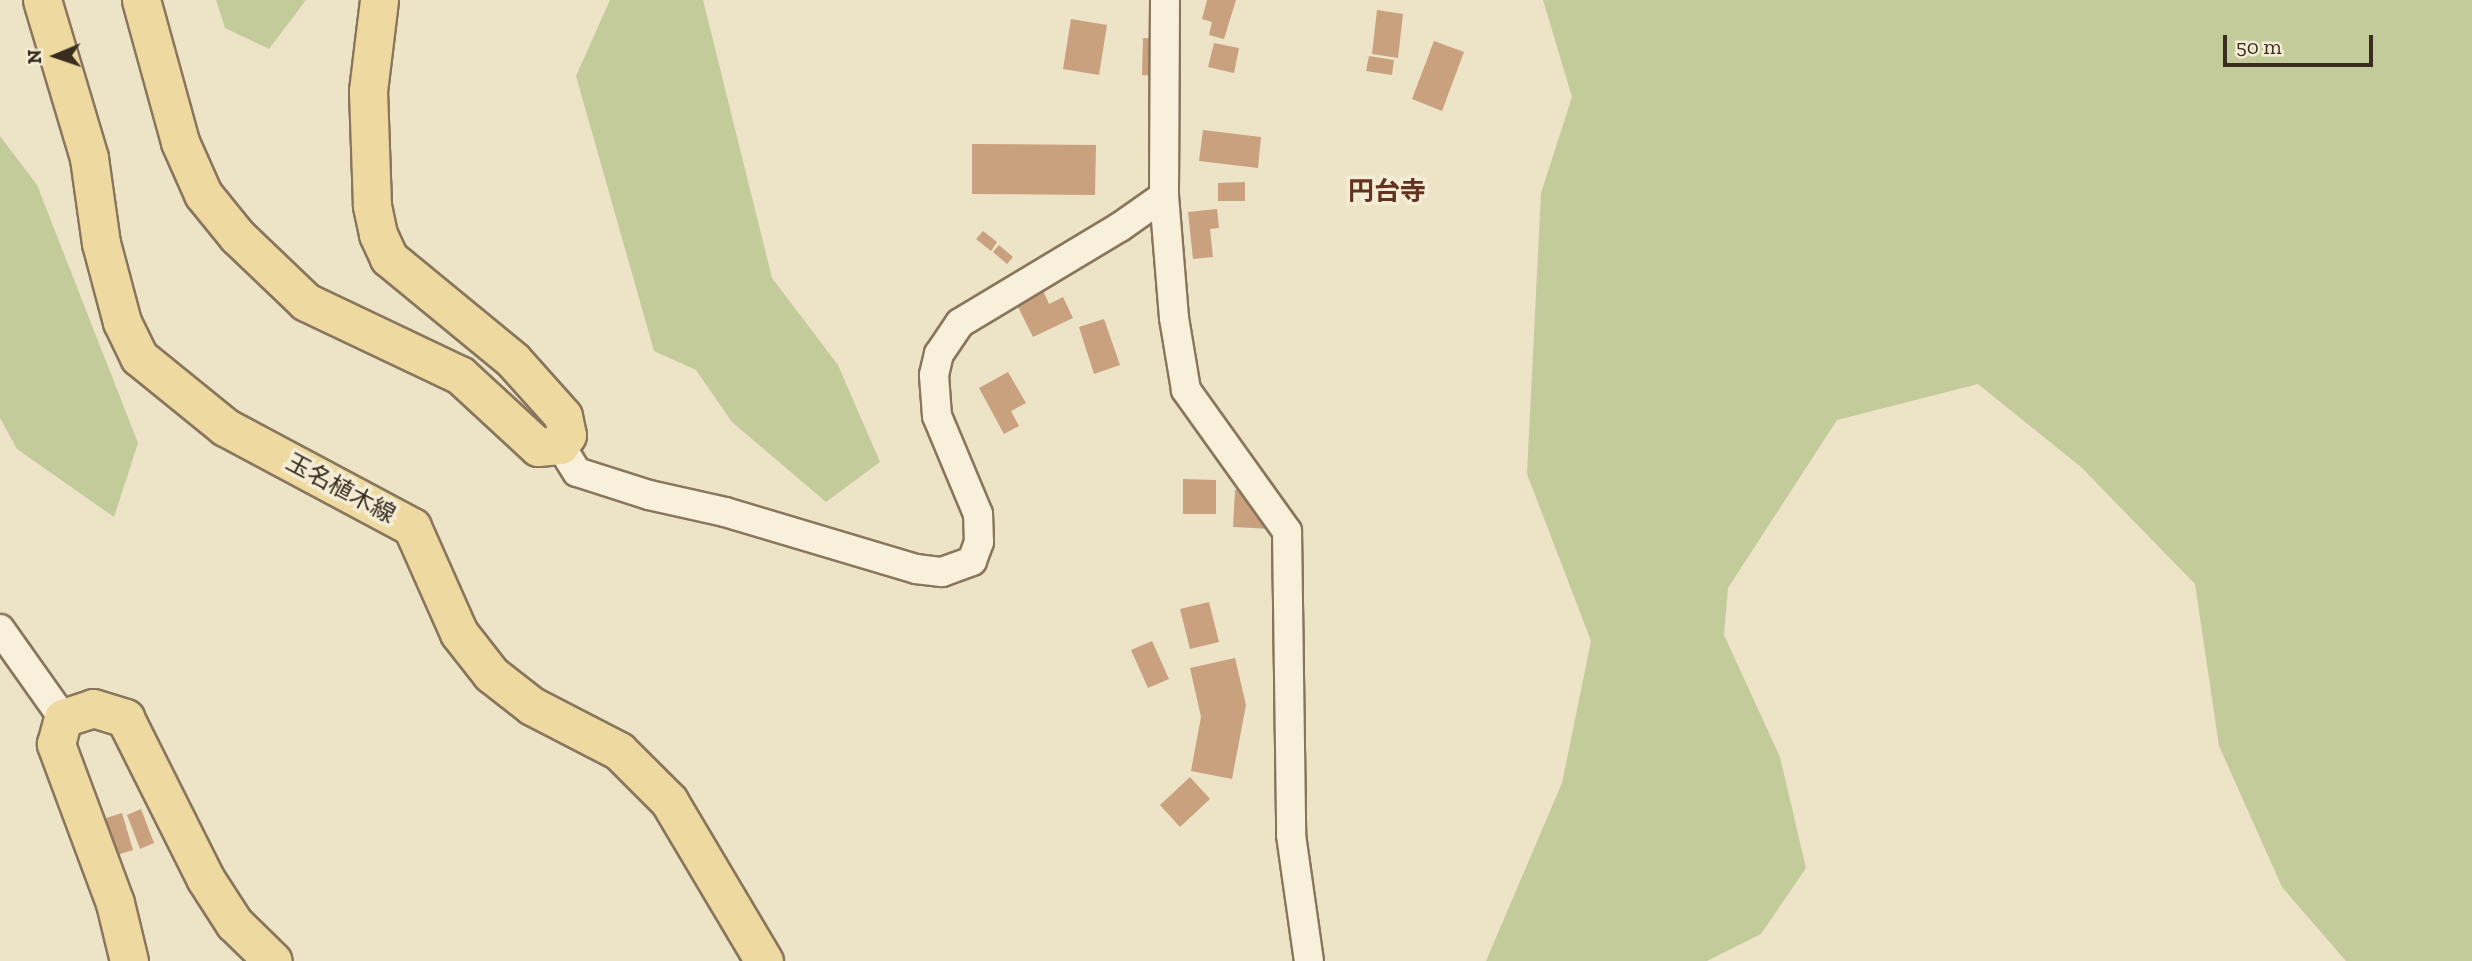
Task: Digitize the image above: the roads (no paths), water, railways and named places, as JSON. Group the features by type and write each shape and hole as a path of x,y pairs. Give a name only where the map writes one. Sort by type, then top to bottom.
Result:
{"main road":[{"name":"玉名植木線","path":"42,0 89,158 108,270 122,322 139,357 225,426 412,527 459,633 491,674 532,706 619,751 669,801 764,961"},
{"path":"141,0 180,142 203,194 237,236 306,302 460,375 538,446 560,445 567,435 563,416 513,360 389,258 378,234 372,205 368,91 379,0"},
{"path":"129,961 115,903 56,744 63,718 93,708 125,718 205,878 234,923 273,961"}],"street":[{"path":"1164,0 1164,196 1174,318 1186,390 1287,531 1292,835 1310,961"},
{"path":"560,445 577,472 649,495 725,512 916,569 943,572 972,561 979,542 978,514 937,416 934,375 939,354 960,323 1120,228 1164,196"},
{"path":"0,629 63,718"}],"district":[{"name":"円台寺","path":"1387,192"}]}
